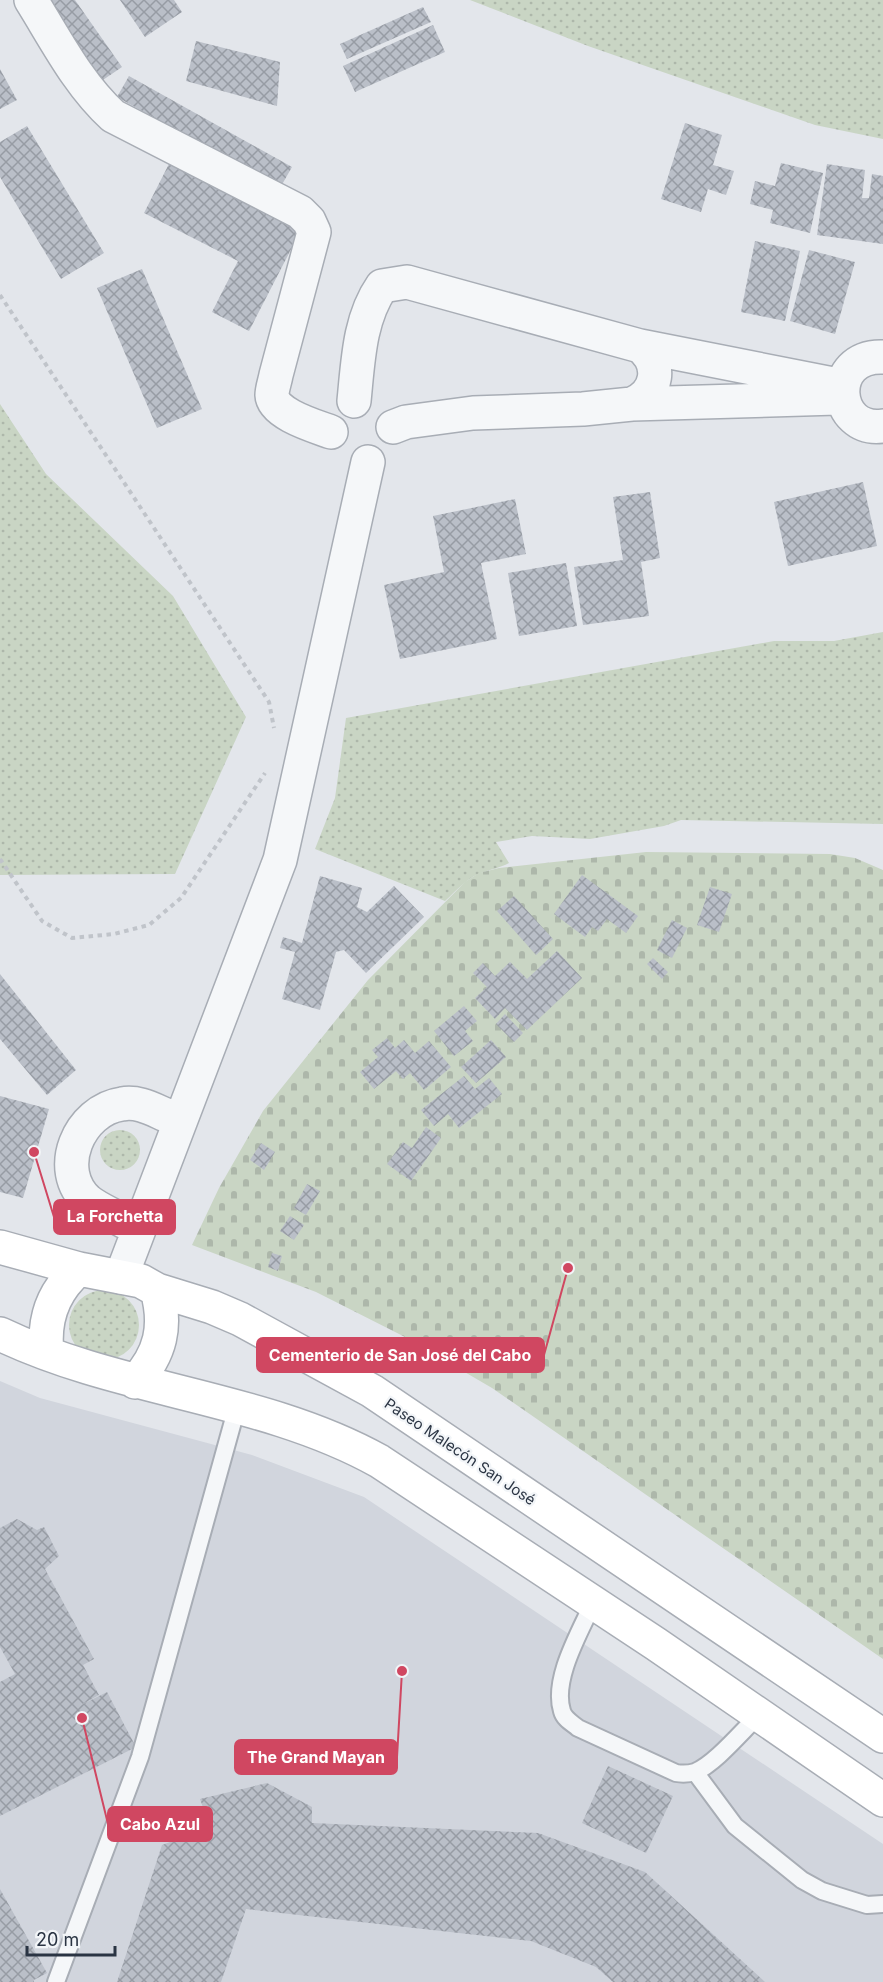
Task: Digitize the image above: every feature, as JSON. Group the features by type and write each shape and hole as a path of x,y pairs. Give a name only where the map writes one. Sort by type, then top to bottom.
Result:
{"main road":[{"name":"Paseo Malecón San José","path":"0,1247 141,1281 157,1290 212,1307 240,1319 372,1391 883,1736"},
{"path":"47,1353 46,1324 51,1306 67,1280 102,1273"},
{"path":"135,1382 151,1361 159,1341 163,1320 157,1290"},
{"path":"0,1334 47,1353 135,1382 237,1407 351,1445 379,1461 593,1603 883,1800"}],"street":[{"path":"31,0 84,84 113,116 300,212 309,221 314,232 272,396 276,405 284,413 331,432"},
{"path":"354,401 360,341 376,295 382,286 407,282 640,346 843,392"},
{"path":"632,404 646,396 651,390 655,374 652,358 640,346"},
{"path":"883,357 872,357 853,366 846,375 843,392 847,409 855,418 865,424 883,426"},
{"path":"393,427 406,422 473,413 583,409 843,392"},
{"path":"363,399 380,405 391,418 394,436 386,452 378,459 360,461 339,452 333,443 332,422 337,412 354,401 363,399"},
{"path":"102,1273 125,1222 263,863 360,461"},
{"path":"102,1273 280,860 360,461"},
{"path":"125,1222 88,1201 77,1186 72,1168 73,1150 79,1133 90,1119 105,1108 122,1104 141,1104 166,1115"}],"lane":[{"path":"56,1982 140,1757 237,1407"},
{"path":"593,1603 560,1685 562,1712 567,1720 578,1728 676,1773 686,1774 695,1772 706,1765 759,1715"},
{"path":"695,1772 735,1826 802,1880 822,1891 867,1905 883,1904"}],"path":[{"path":"0,295 269,702 275,724 273,735"},
{"path":"0,859 42,921 72,938 114,934 149,925 181,898 269,768"}],"shaded area":[{"path":"0,1381 40,1398 252,1455 364,1497 883,1844 883,1982 0,1982"}],"green space":[{"path":"470,0 883,0 883,139 815,125 588,46"},
{"path":"0,404 46,474 173,596 246,717 175,874 0,875"},
{"path":"883,632 883,824 681,820 664,826 590,839 532,836 496,842 509,863 471,878 445,901 315,849 335,798 346,718 774,641 834,641"},
{"path":"646,852 830,854 855,858 883,870 883,1659 492,1388 403,1336 316,1292 192,1245 219,1188 263,1111 368,980 465,882 479,873 499,868"},
{"path":"120,1130 128,1131 134,1136 139,1142 139,1158 134,1164 128,1169 120,1170 112,1169 106,1164 101,1158 100,1150 101,1142 106,1136 112,1131"},
{"path":"104,1290 117,1293 129,1300 136,1312 139,1325 136,1338 129,1350 117,1357 104,1360 91,1357 79,1350 72,1338 69,1325 72,1312 79,1300 91,1293"}],"building":[{"path":"41,0 75,0 122,67 100,82"},
{"path":"120,0 174,0 182,12 145,37"},
{"path":"423,7 431,22 347,59 340,44"},
{"path":"433,25 445,52 355,92 343,66"},
{"path":"196,41 280,62 277,106 186,81"},
{"path":"0,69 17,100 0,109"},
{"path":"129,76 292,167 280,188 117,97"},
{"path":"685,123 722,135 713,165 734,171 726,195 708,189 701,212 661,199"},
{"path":"27,126 104,253 61,279 0,177 0,142"},
{"path":"171,160 302,228 249,331 212,312 238,261 144,213"},
{"path":"781,163 823,173 810,233 770,223 773,210 750,204 755,181 775,186"},
{"path":"827,164 865,170 862,198 869,198 872,174 883,176 883,244 817,235"},
{"path":"755,241 800,251 785,321 741,312"},
{"path":"809,250 855,262 835,334 790,321"},
{"path":"142,269 202,409 157,428 97,288"},
{"path":"863,482 877,546 788,566 774,502"},
{"path":"650,492 660,558 641,562 649,616 583,625 574,567 623,560 613,497"},
{"path":"515,499 526,554 481,563 497,639 400,659 384,585 444,572 433,516"},
{"path":"566,563 577,626 519,636 508,573"},
{"path":"582,875 638,916 626,933 607,919 598,931 592,927 585,937 554,914"},
{"path":"320,876 362,888 357,907 367,912 394,886 424,917 366,973 344,950 336,952 320,1010 282,999 295,952 280,948 283,937 302,943"},
{"path":"710,887 732,894 719,932 697,925"},
{"path":"514,896 553,939 536,955 497,911"},
{"path":"672,920 687,928 672,958 657,950"},
{"path":"557,951 582,978 527,1030 505,1008 495,1019 475,998 487,987 473,973 483,963 495,976 510,962 527,979"},
{"path":"653,958 668,972 662,979 647,964"},
{"path":"0,974 76,1070 47,1095 0,1039"},
{"path":"464,1006 477,1021 465,1031 473,1041 454,1056 434,1031"},
{"path":"505,1014 523,1033 514,1042 496,1024"},
{"path":"387,1038 395,1048 404,1040 415,1053 429,1041 451,1067 424,1090 410,1073 403,1079 396,1071 374,1089 360,1072 378,1057 372,1050"},
{"path":"491,1040 506,1057 476,1083 461,1067"},
{"path":"464,1076 475,1089 489,1078 502,1094 459,1128 448,1114 434,1126 421,1110"},
{"path":"0,1096 49,1109 23,1198 0,1192"},
{"path":"426,1127 441,1138 411,1181 387,1164 403,1142 412,1148"},
{"path":"261,1143 275,1152 264,1170 250,1160"},
{"path":"307,1184 320,1191 306,1215 294,1208"},
{"path":"290,1216 304,1225 294,1240 280,1231"},
{"path":"272,1253 282,1256 278,1271 268,1267"},
{"path":"17,1519 37,1530 44,1527 59,1556 45,1569 94,1659 83,1665 99,1695 79,1706 107,1692 136,1747 0,1816 0,1682 15,1674 0,1647 0,1528"},
{"path":"608,1766 673,1796 646,1853 582,1823"},
{"path":"267,1783 312,1807 312,1823 538,1833 645,1872 765,1982 613,1982 596,1967 531,1941 246,1909 221,1982 117,1982 162,1845 210,1827 200,1799"},
{"path":"0,1889 47,1973 34,1982 0,1982"}],"place":[{"name":"La Forchetta","path":"34,1152"},
{"name":"Cementerio de San José del Cabo","path":"568,1268"},
{"name":"The Grand Mayan","path":"402,1671"},
{"name":"Cabo Azul","path":"82,1718"}]}
